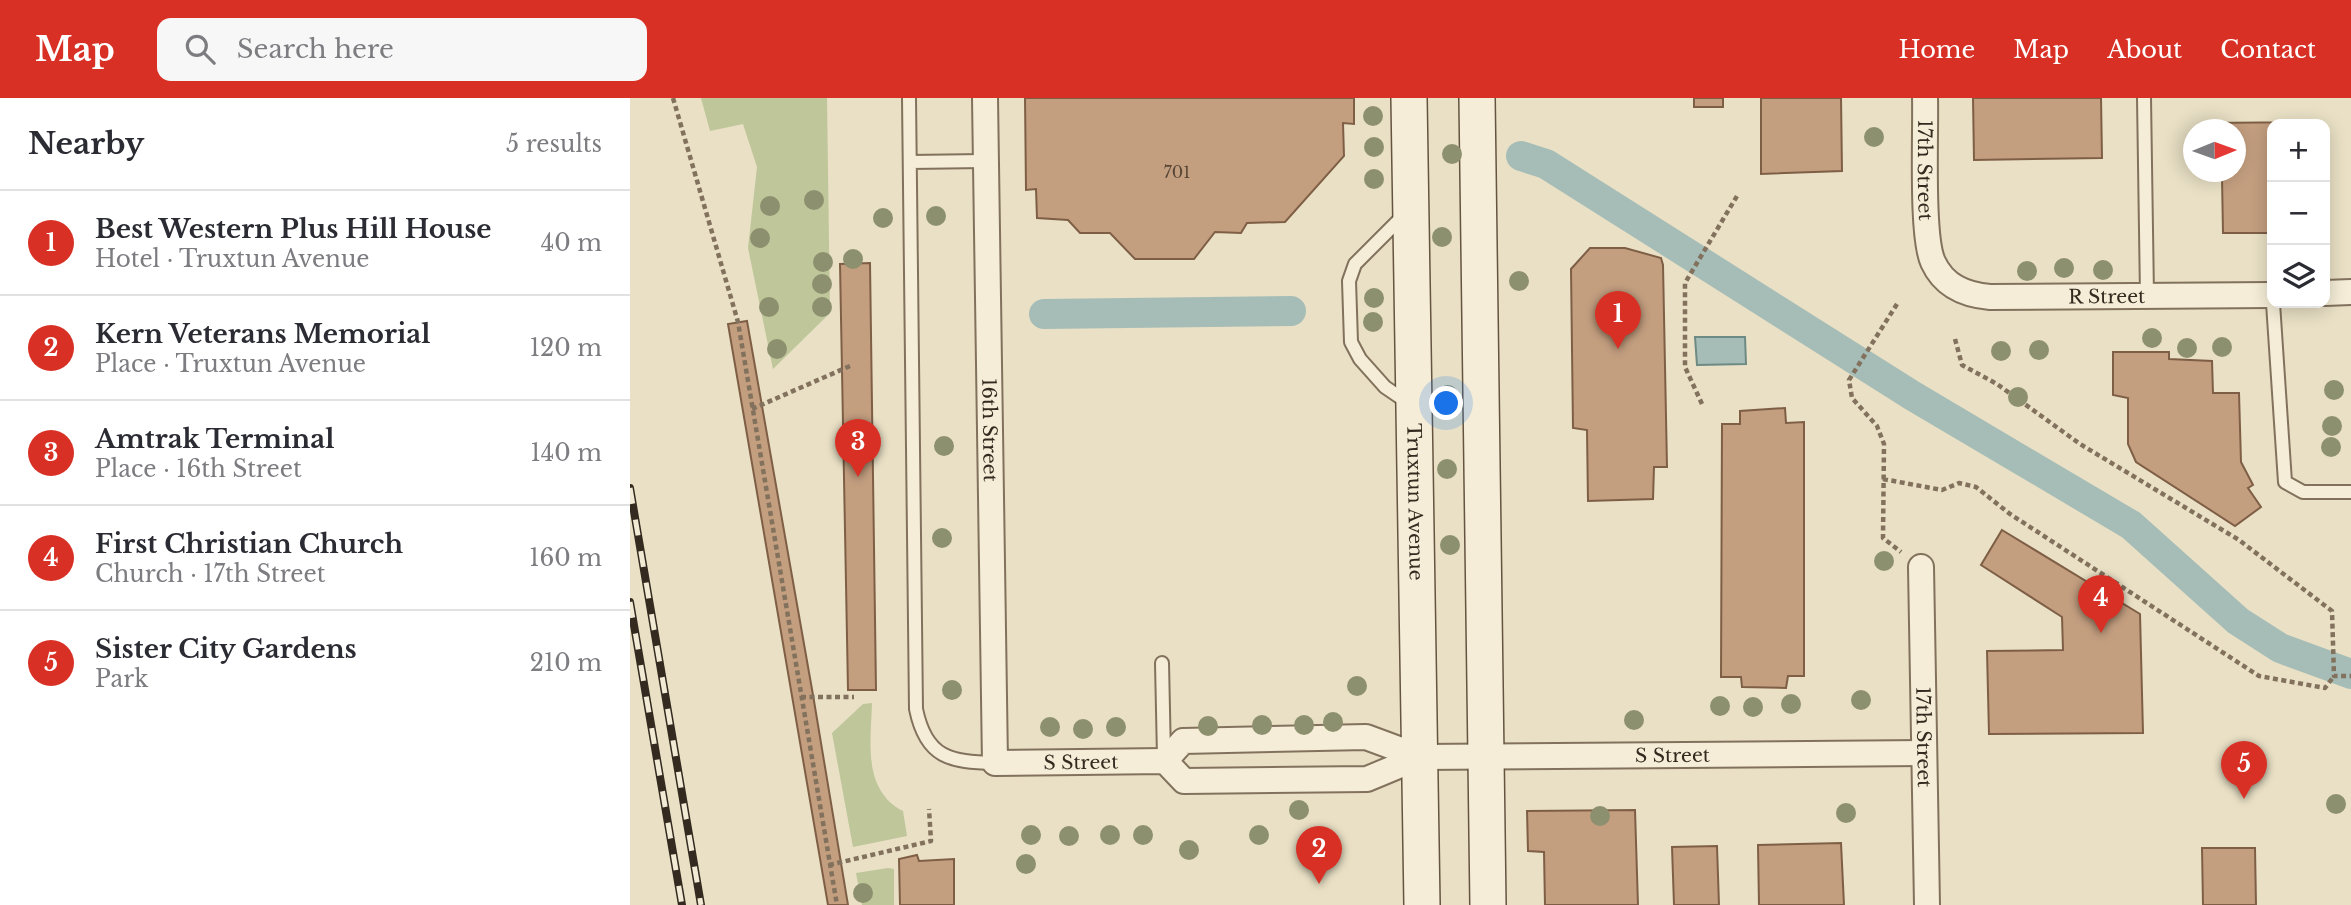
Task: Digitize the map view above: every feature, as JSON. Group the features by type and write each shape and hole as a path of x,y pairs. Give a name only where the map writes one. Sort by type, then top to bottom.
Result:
{"main road":[{"name":"Truxtun Avenue","path":"1409,98 1422,905"},
{"path":"1477,98 1488,905"}],"street":[{"name":"16th Street","path":"985,98 995,762"},
{"name":"17th Street","path":"1925,98 1928,248 1944,279"},
{"name":"R Street","path":"1944,279 1961,292 1990,297 2267,295"},
{"path":"2330,293 2351,292"},
{"name":"17th Street","path":"1921,568 1927,905"},
{"name":"S Street","path":"1165,761 1183,741 1353,737 1366,737 1420,757 1923,753"},
{"name":"S Street","path":"995,762 1165,761 1184,781 1367,779 1420,757"}],"lane":[{"path":"909,98 916,709 921,733 937,751 957,762 995,762"},
{"path":"2144,98 2147,296"},
{"path":"910,162 984,161"},
{"path":"1410,209 1383,232 1355,264 1349,281 1351,342 1385,387 1414,406"},
{"path":"2273,308 2285,482 2303,492 2351,492"},
{"path":"1162,663 1165,761"}],"path":[{"path":"673,98 738,322 837,905"},
{"path":"1702,404 1685,367 1685,283 1737,196"},
{"path":"1897,304 1849,380 1852,398 1877,426 1884,444 1883,538 1921,568"},
{"path":"1883,479 1942,490 1959,483 1976,487 2010,514 2259,676 2325,688 2334,676 2332,611 2239,540 2080,444 1997,384 1962,365 1955,339"},
{"path":"752,408 850,366"},
{"path":"2334,676 2351,676"},
{"path":"801,697 854,698"},
{"path":"830,865 931,841 929,810"}],"green space":[{"path":"701,98 827,98 830,313 773,369 748,248 757,167 743,124 710,131"},
{"path":"872,703 871,748 875,778 890,802 903,811 907,836 853,847 832,733 863,704"},
{"path":"894,869 894,905 862,905 856,873"}],"water":[{"path":"1695,337 1745,337 1746,364 1697,365"}],"building":[{"path":"1025,98 1354,98 1354,124 1343,123 1344,156 1285,222 1247,223 1241,233 1215,232 1194,259 1135,259 1110,233 1080,233 1068,220 1037,218 1036,189 1026,190"},
{"path":"1694,98 1723,98 1723,107 1694,107"},
{"path":"1761,98 1841,98 1842,171 1761,174"},
{"path":"1973,98 2101,98 2102,158 1974,160"},
{"path":"2267,122 2267,233 2223,233 2222,182 2246,182 2246,123"},
{"path":"1590,248 1625,248 1661,258 1663,265 1667,467 1654,467 1653,499 1588,501 1587,430 1573,428 1571,269"},
{"path":"870,263 876,690 848,690 840,264"},
{"path":"747,321 848,905 828,905 728,324"},
{"path":"2113,352 2169,352 2169,359 2212,361 2213,393 2239,393 2241,462 2253,485 2248,488 2261,507 2235,526 2136,462 2128,444 2128,398 2113,395"},
{"path":"1785,408 1786,423 1804,422 1804,676 1788,676 1786,688 1742,687 1741,677 1721,677 1722,424 1740,424 1740,411"},
{"path":"2002,530 2140,614 2143,733 1989,734 1987,651 2063,650 2062,617 1981,565"},
{"path":"1635,810 1638,905 1545,905 1544,852 1528,851 1527,811"},
{"path":"1841,843 1844,905 1759,905 1758,845"},
{"path":"1717,846 1719,905 1674,905 1672,847"},
{"path":"2202,848 2255,848 2256,905 2203,905"},
{"path":"917,855 919,861 954,859 954,905 900,905 899,859"}],"waterway":[{"path":"1521,156 1546,164 1913,396 2131,525 2238,621 2280,648 2351,674"},
{"path":"1044,314 1291,311"}],"railway":[{"path":"630,488 701,905"},
{"path":"630,602 682,905"}],"place":[{"name":"Best Western Plus Hill House","path":"1618,349"},
{"name":"Amtrak Terminal","path":"858,477"},
{"name":"First Christian Church","path":"2101,633"},
{"name":"Sister City Gardens","path":"2244,799"},
{"name":"Kern Veterans Memorial","path":"1319,884"}]}
